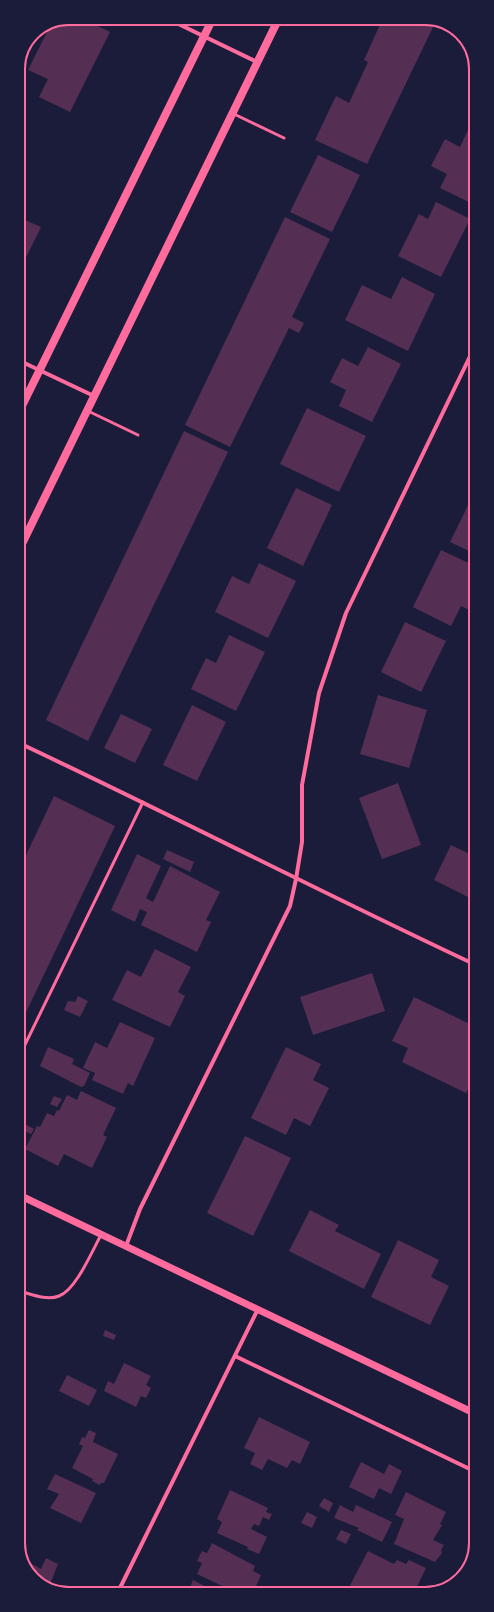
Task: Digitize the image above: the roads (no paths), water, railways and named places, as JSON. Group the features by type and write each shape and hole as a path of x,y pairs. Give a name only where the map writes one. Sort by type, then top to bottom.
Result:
{"main road":[{"path":"25,400 210,25"},
{"path":"25,538 276,25"}],"street":[{"path":"181,25 257,62"},
{"path":"126,1246 144,1202 290,906 302,842 302,785 319,693 346,613 469,358"},
{"path":"25,363 94,396"},
{"path":"25,746 143,802 296,879 469,962"},
{"path":"25,1198 469,1411"},
{"path":"120,1587 258,1310"},
{"path":"235,1356 469,1469"}],"lane":[{"path":"232,113 284,138"},
{"path":"87,410 138,435"},
{"path":"25,1045 143,802"},
{"path":"25,1293 44,1298 59,1296 65,1292 71,1287 101,1234"}]}
